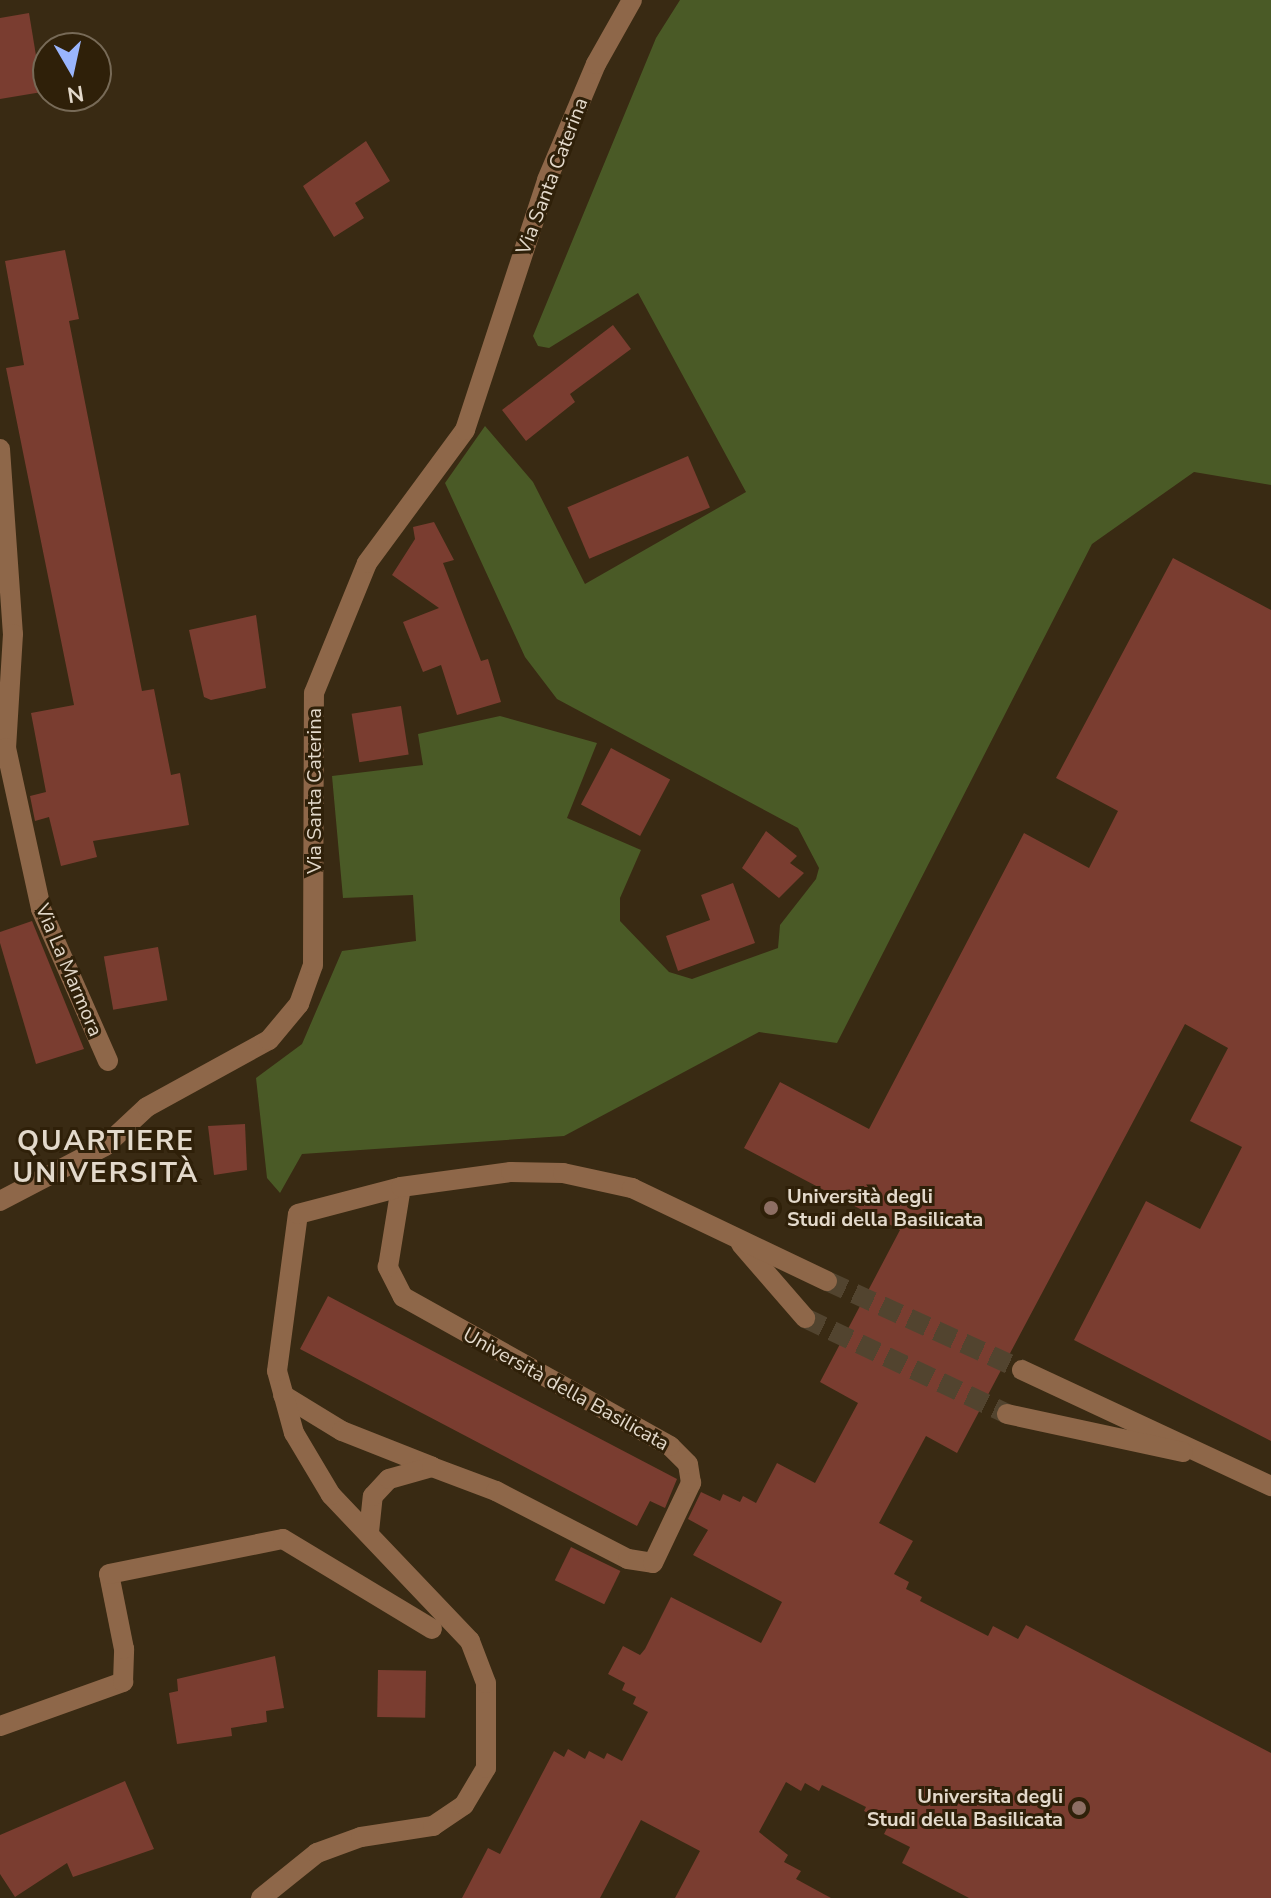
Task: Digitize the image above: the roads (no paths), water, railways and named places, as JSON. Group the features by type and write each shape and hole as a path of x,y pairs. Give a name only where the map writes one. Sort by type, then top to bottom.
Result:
{"street":[{"name":"Via Santa Caterina","path":"0,1201 105,1146 147,1107 269,1040 299,1004 313,965 314,693 367,563 465,430 547,180 596,64 632,0"},
{"name":"Via La Marmora","path":"0,449 13,634 6,748 41,909 108,1061"},
{"path":"261,1898 317,1853 361,1837 433,1826 464,1805 486,1768 486,1683 470,1641 331,1495 294,1433 277,1371 298,1214 401,1187 511,1172 563,1173 632,1188 827,1281"},
{"name":"Università della Basilicata","path":"283,1395 342,1431 496,1491 628,1559 653,1563 691,1483 688,1464 670,1446 403,1297 388,1267 401,1187"},
{"path":"733,1235 805,1318"},
{"path":"1022,1370 1271,1486"},
{"path":"1007,1414 1222,1461"},
{"path":"369,1532 373,1496 389,1479 432,1467"},
{"path":"0,1726 123,1682 124,1649 109,1574 283,1539 432,1629"}],"tunnel":[{"path":"827,1281 1022,1370"},
{"path":"805,1318 1007,1414"}],"place":[{"name":"Università degli Studi della Basilicata","path":"771,1208"},
{"name":"Universita degli Studi della Basilicata","path":"1079,1808"}],"district":[{"name":"QUARTIERE UNIVERSITÀ","path":"106,1157"}]}
